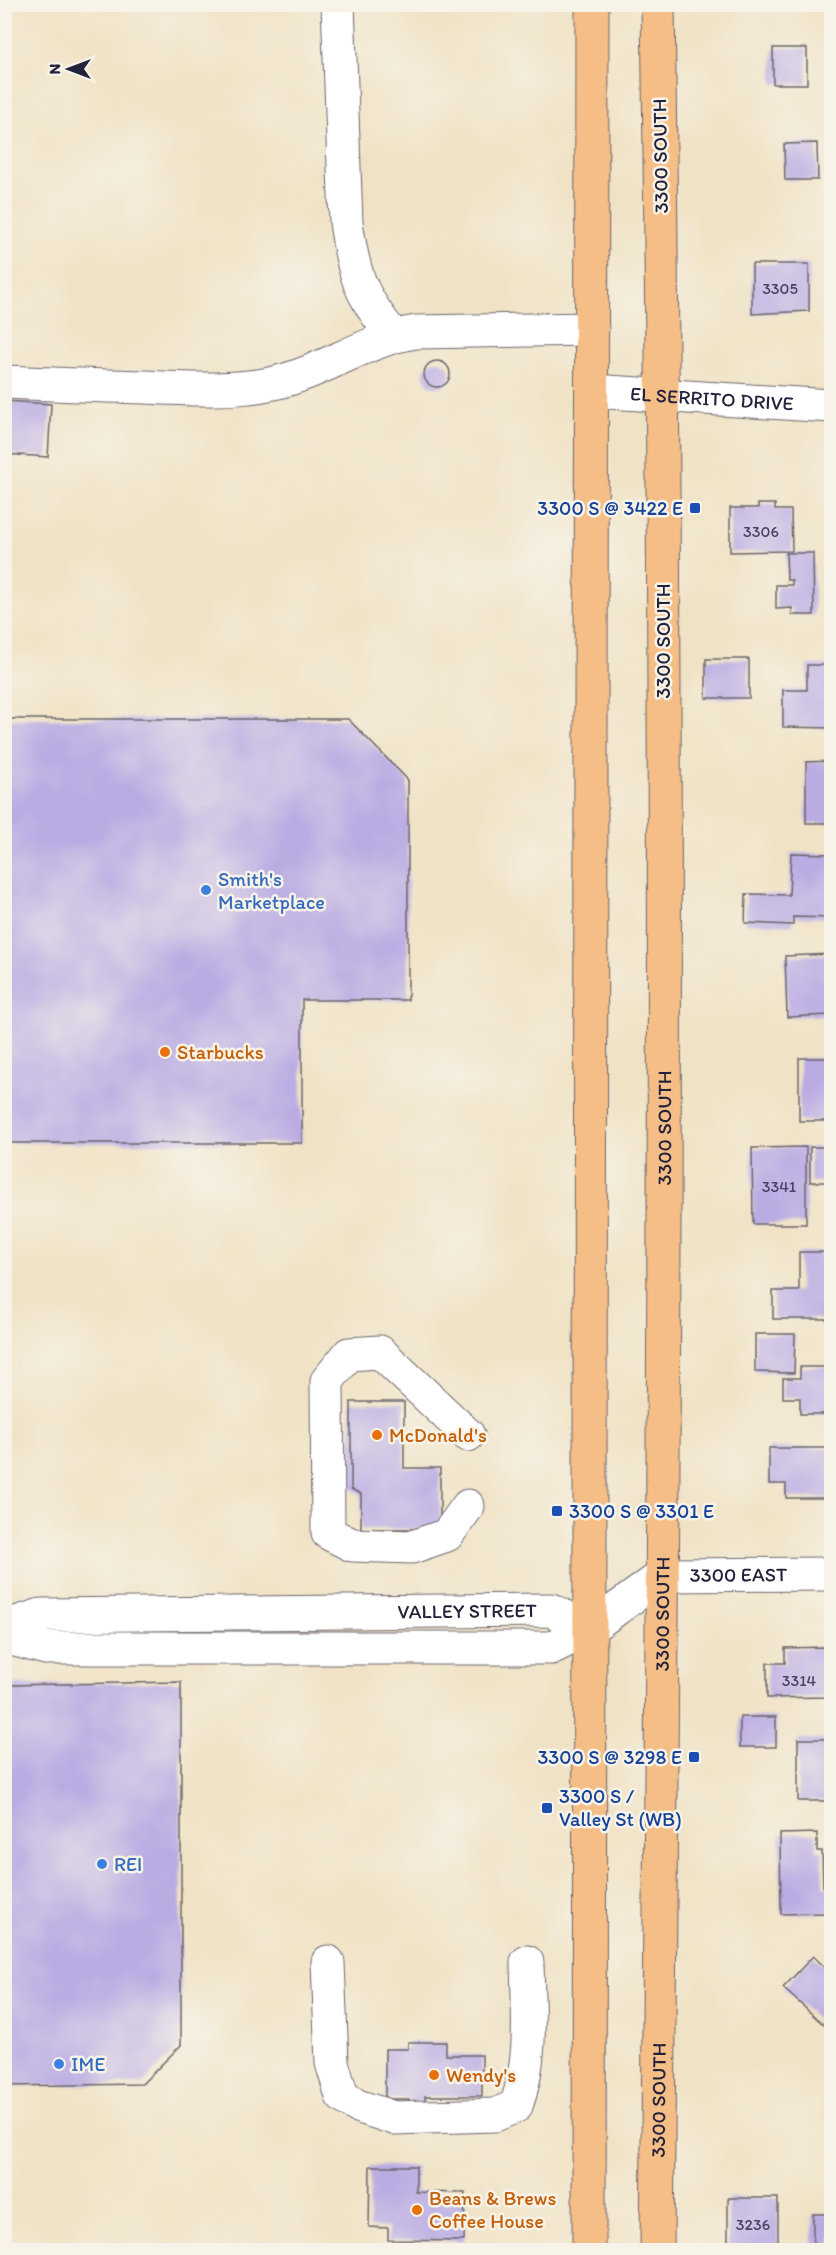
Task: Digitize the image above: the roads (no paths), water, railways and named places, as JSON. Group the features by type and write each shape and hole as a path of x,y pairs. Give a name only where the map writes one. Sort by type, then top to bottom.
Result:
{"main road":[{"path":"589,2250 592,4"},
{"name":"3300 SOUTH","path":"657,2250 663,1575 664,396 658,4"}],"street":[{"path":"338,4 346,222 351,258 359,285 377,316 393,335"},
{"path":"4,382 189,389 273,383 306,374 393,335 416,332 592,329"},
{"name":"EL SERRITO DRIVE","path":"592,391 831,406"},
{"path":"468,1435 380,1352 349,1354 327,1381 328,1533 352,1545 412,1547 447,1535 468,1506"},
{"name":"3300 EAST","path":"590,1629 663,1575 831,1574"},
{"name":"VALLEY STREET","path":"4,1627 41,1615 551,1610 590,1629"},
{"name":"VALLEY STREET","path":"4,1637 46,1648 551,1648 590,1629"},
{"path":"328,1962 332,2063 342,2096 357,2106 394,2118 495,2115 516,2106 526,2080 527,1962"}],"place":[{"name":"3300 S @ 3422 E","path":"695,508"},
{"name":"Smith's Marketplace","path":"206,890"},
{"name":"Starbucks","path":"165,1052"},
{"name":"McDonald's","path":"377,1435"},
{"name":"3300 S @ 3301 E","path":"557,1511"},
{"name":"3300 S @ 3298 E","path":"694,1757"},
{"name":"3300 S / Valley St (WB)","path":"547,1808"},
{"name":"REI","path":"102,1864"},
{"name":"IME","path":"59,2064"},
{"name":"Wendy's","path":"434,2075"},
{"name":"Beans & Brews Coffee House","path":"417,2210"}]}
